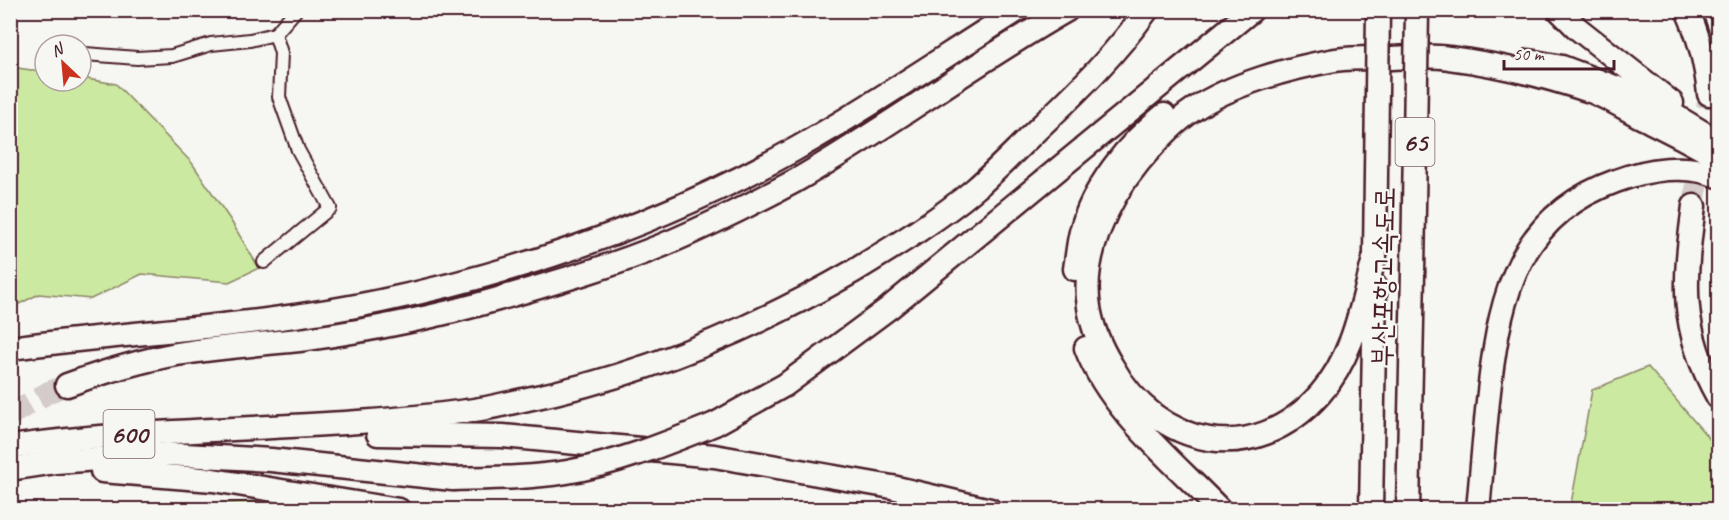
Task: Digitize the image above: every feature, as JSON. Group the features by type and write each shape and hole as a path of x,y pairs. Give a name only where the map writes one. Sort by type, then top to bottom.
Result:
{"highway":[{"path":"10,348 310,314 393,299 477,278 549,256 640,222 741,177 792,151 867,107 1017,10"},
{"path":"67,385 101,372 177,354 306,339 428,316 527,290 661,246 732,214 795,180 869,136 1067,10"},
{"path":"248,428 375,422 471,411 555,393 626,374 708,344 754,324 883,254 974,190 1090,80 1134,29 1147,10"},
{"path":"10,469 56,462 167,454 272,460 453,479 568,472 645,451 715,424 744,410 785,385 941,266 1252,10"},
{"name":"부산포항고속도로","path":"1371,510 1378,10"},
{"name":"부산포항고속도로","path":"1408,510 1417,10"},
{"path":"1560,10 1577,28 1651,85 1719,142"},
{"path":"1686,10 1701,44 1707,68 1709,94"},
{"path":"1220,510 1141,429 1104,384 1091,361 1081,333 1076,303 1075,268 1081,231 1100,187 1135,140 1186,98 1211,84 1243,71 1299,55 1351,48 1413,45 1481,52 1562,67 1648,100 1719,142"},
{"path":"1376,255 1349,349 1336,373 1321,393 1300,414 1261,435 1242,440 1207,440 1189,435 1170,427 1151,414 1134,398 1118,377 1095,331 1089,307 1088,280 1092,251 1103,220 1126,178 1156,141 1194,109 1235,88 1338,60 1447,58 1526,73 1592,92 1719,158"},
{"path":"1478,510 1500,314 1509,285 1520,261 1535,239 1553,218 1578,199 1604,185 1635,174 1689,170 1719,176"},
{"path":"1694,206 1686,262 1689,317 1701,361 1719,397"},
{"path":"248,428 504,436 714,456 892,487 990,510"},
{"name":"600","path":"10,447 108,435 248,428"},
{"path":"10,475 80,471 135,472 213,480 399,510"}],"street":[{"path":"93,55 137,58 172,56 211,44 250,40 276,34 296,10"},
{"path":"264,262 330,208 298,150 279,97 281,53 276,34"}],"green space":[{"path":"10,67 33,70 33,93 93,93 93,80 116,84 192,163 259,268 229,282 142,274 91,299 39,294 11,308"},
{"path":"1648,367 1718,449 1718,509 1570,509 1592,390"},
{"path":"257,501 269,509 145,509"}],"tunnel":[{"path":"1694,206 1709,94"},
{"path":"10,415 49,392 67,385"}]}
